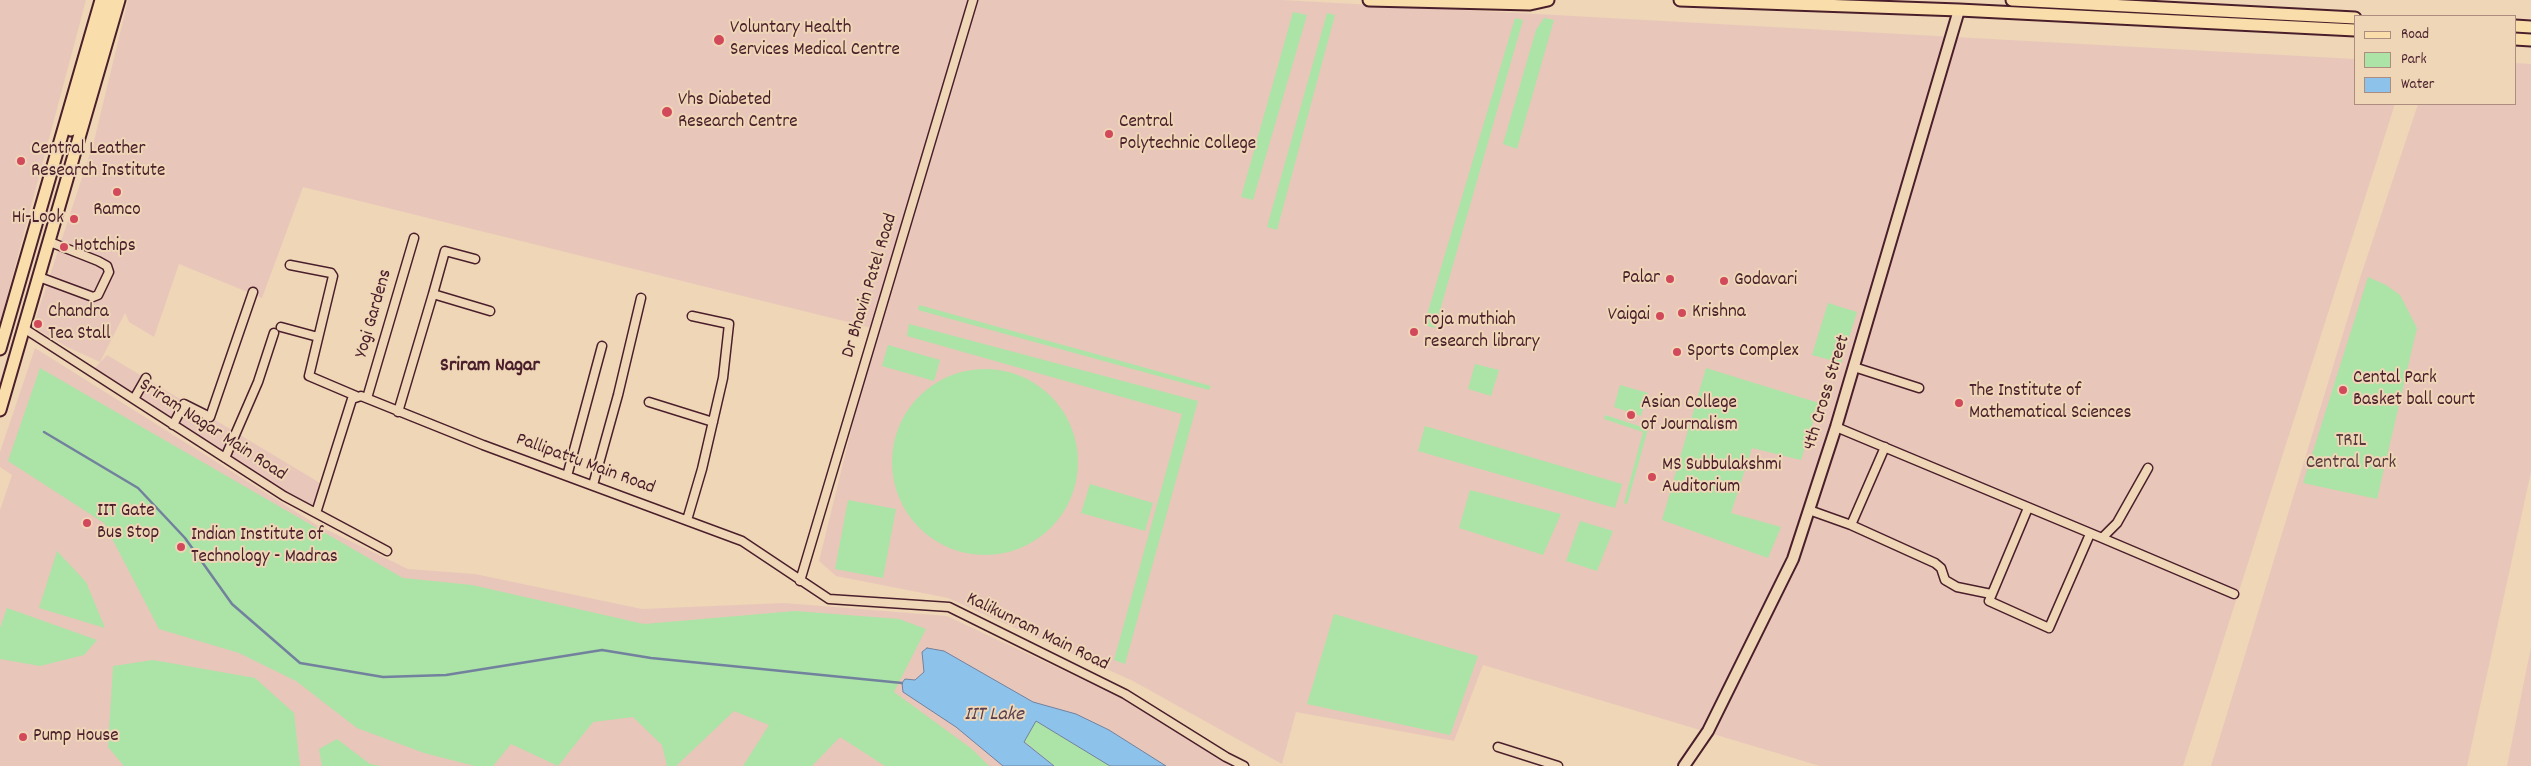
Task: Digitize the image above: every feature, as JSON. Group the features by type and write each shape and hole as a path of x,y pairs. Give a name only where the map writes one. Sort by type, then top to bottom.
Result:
{"main road":[{"path":"0,349 102,0"},
{"path":"52,169 60,167 110,0"},
{"path":"0,410 119,0"},
{"path":"1369,0 1530,4 1548,0"},
{"path":"1680,0 1959,10 2354,30"},
{"path":"2012,0 2354,18"},
{"path":"2516,26 2531,27"},
{"path":"2516,39 2531,40"}],"street":[{"name":"Dr Bhavin Patel Road","path":"800,581 973,0"},
{"path":"2028,14 2029,0"},
{"name":"4th Cross Street","path":"1684,766 1708,731 1787,573 1836,427 1959,10"},
{"name":"Yogi Gardens","path":"367,398 414,238"},
{"path":"39,277 94,297 98,295 108,272 107,266 98,261 50,242"},
{"path":"398,412 445,251 475,259"},
{"path":"281,327 318,337 333,276 331,273 290,264"},
{"path":"173,425 184,404 210,418 253,292"},
{"path":"433,294 490,311"},
{"path":"593,485 642,298"},
{"path":"687,520 723,378 729,324 692,316"},
{"name":"Sriram Nagar Main Road","path":"25,329 284,496 387,551"},
{"path":"225,458 258,382 274,333"},
{"name":"Pallipattu Main Road","path":"318,337 309,376 354,398 367,398 398,412 742,541 800,581"},
{"path":"567,476 602,346"},
{"path":"1854,367 1919,388"},
{"path":"134,399 146,378"},
{"path":"316,513 354,398"},
{"path":"649,402 713,422"},
{"path":"1836,427 2234,594"},
{"path":"1851,525 1885,447"},
{"path":"2102,538 2118,524 2148,468"},
{"path":"2028,508 1988,601 2049,628 2090,534"},
{"path":"1809,510 1851,525 1935,563 1940,568 1945,580 1957,587 1991,594"},
{"name":"Kalikunram Main Road","path":"800,581 828,599 949,607 1125,694 1226,757 1244,766"},
{"path":"1498,747 1558,766"}],"shaded area":[{"name":"Central Leather Research Institute","path":"0,0 86,0 0,323"},
{"path":"128,0 1282,0 2354,59 2354,105 2395,105 2183,766 1820,766 1483,665 1454,741 1296,712 1282,764 1133,681 948,598 836,576 819,561 876,329 303,187 262,298 179,264 154,337 129,322 125,313 100,362 67,347 33,327 94,141"},
{"path":"2516,63 2531,64 2531,472 2467,766 2211,766 2360,278 2418,105 2516,105"},
{"name":"Indian Institute of Technology - Madras","path":"35,348 317,525 408,569 475,574 642,609 784,603 947,616 1124,699 1247,766 0,766 0,510 12,475 0,467 0,452"},
{"path":"107,355 325,486 316,513 95,368"},
{"path":"2531,647 2531,766 2507,766"}],"green space":[{"path":"1293,12 1307,15 1253,200 1241,197"},
{"path":"1327,13 1335,15 1277,230 1267,227"},
{"path":"1515,18 1523,20 1435,328 1424,325"},
{"path":"1544,18 1554,20 1517,149 1503,144 1536,30"},
{"name":"TRIL Central Park","path":"2368,277 2386,285 2400,295 2417,328 2377,499 2303,483"},
{"path":"1828,303 1857,312 1841,363 1812,355"},
{"path":"919,305 1211,386 1209,390 918,310"},
{"path":"909,324 1198,401 1125,664 1114,660 1182,414 907,336"},
{"path":"888,345 940,360 934,381 882,366"},
{"path":"1475,364 1499,370 1491,396 1468,389"},
{"path":"40,368 403,578 472,585 644,624 795,611 899,619 926,629 894,692 972,749 989,766 885,766 840,737 812,766 743,766 769,725 734,711 676,766 667,766 662,745 633,717 593,722 558,766 511,744 493,766 475,766 424,753 357,728 296,681 239,653 159,629 104,523 8,461"},
{"path":"1706,368 1819,403 1801,460 1752,448 1731,513 1781,527 1768,558 1662,520"},
{"path":"985,369 1012,373 1029,380 1044,390 1057,403 1067,418 1074,435 1078,462 1074,489 1067,506 1057,521 1044,534 1029,544 1012,551 985,555 958,551 941,544 926,534 913,521 903,506 896,489 892,462 896,435 903,418 913,403 926,390 941,380 958,373"},
{"path":"1620,385 1648,393 1641,416 1614,407"},
{"path":"1605,415 1648,429 1627,504 1624,503 1643,432 1604,419"},
{"path":"1425,426 1622,484 1615,508 1418,451"},
{"path":"1090,484 1153,503 1145,531 1081,513"},
{"path":"1470,490 1561,514 1543,555 1459,528"},
{"path":"848,500 896,509 883,578 835,569"},
{"path":"1580,521 1613,531 1597,571 1566,561"},
{"path":"57,551 86,582 105,628 39,608"},
{"path":"7,608 97,640 84,655 40,666 0,659 0,628"},
{"path":"1334,614 1478,656 1450,735 1307,704"},
{"path":"153,660 255,678 294,713 300,766 124,766 108,747 113,666"},
{"path":"1036,721 1110,766 1054,766 1024,741"},
{"path":"337,739 370,764 381,766 322,766 319,749"}],"water":[{"name":"IIT Lake","path":"927,648 944,651 1033,702 1076,714 1109,730 1166,766 1110,766 1036,721 1024,742 1054,766 1003,766 956,727 903,692 902,683 905,679 915,680 924,672 922,652"}],"waterway":[{"path":"44,432 138,488 185,538 232,604 300,663 383,677 446,675 602,650 651,658 902,683"}],"place":[{"name":"Voluntary Health Services Medical Centre","path":"719,40"},
{"name":"Vhs Diabeted Research Centre","path":"667,112"},
{"name":"Central Polytechnic College","path":"1109,134"},
{"name":"Central Leather Research Institute","path":"21,161"},
{"name":"Ramco","path":"117,192"},
{"name":"Hi-Look","path":"74,219"},
{"name":"Hotchips","path":"64,247"},
{"name":"Palar","path":"1670,279"},
{"name":"Godavari","path":"1724,281"},
{"name":"Krishna","path":"1682,313"},
{"name":"Vaigai","path":"1660,316"},
{"name":"Chandra Tea Stall","path":"38,324"},
{"name":"roja muthiah research library","path":"1414,332"},
{"name":"Sports Complex","path":"1677,352"},
{"name":"Cental Park Basket ball court","path":"2343,390"},
{"name":"The Institute of Mathematical Sciences","path":"1959,403"},
{"name":"Asian College of Journalism","path":"1631,415"},
{"name":"MS Subbulakshmi Auditorium","path":"1652,477"},
{"name":"IIT Gate Bus Stop","path":"87,523"},
{"name":"Indian Institute of Technology - Madras","path":"181,547"},
{"name":"Pump House","path":"23,737"}],"district":[{"name":"Sriram Nagar","path":"490,367"}]}
